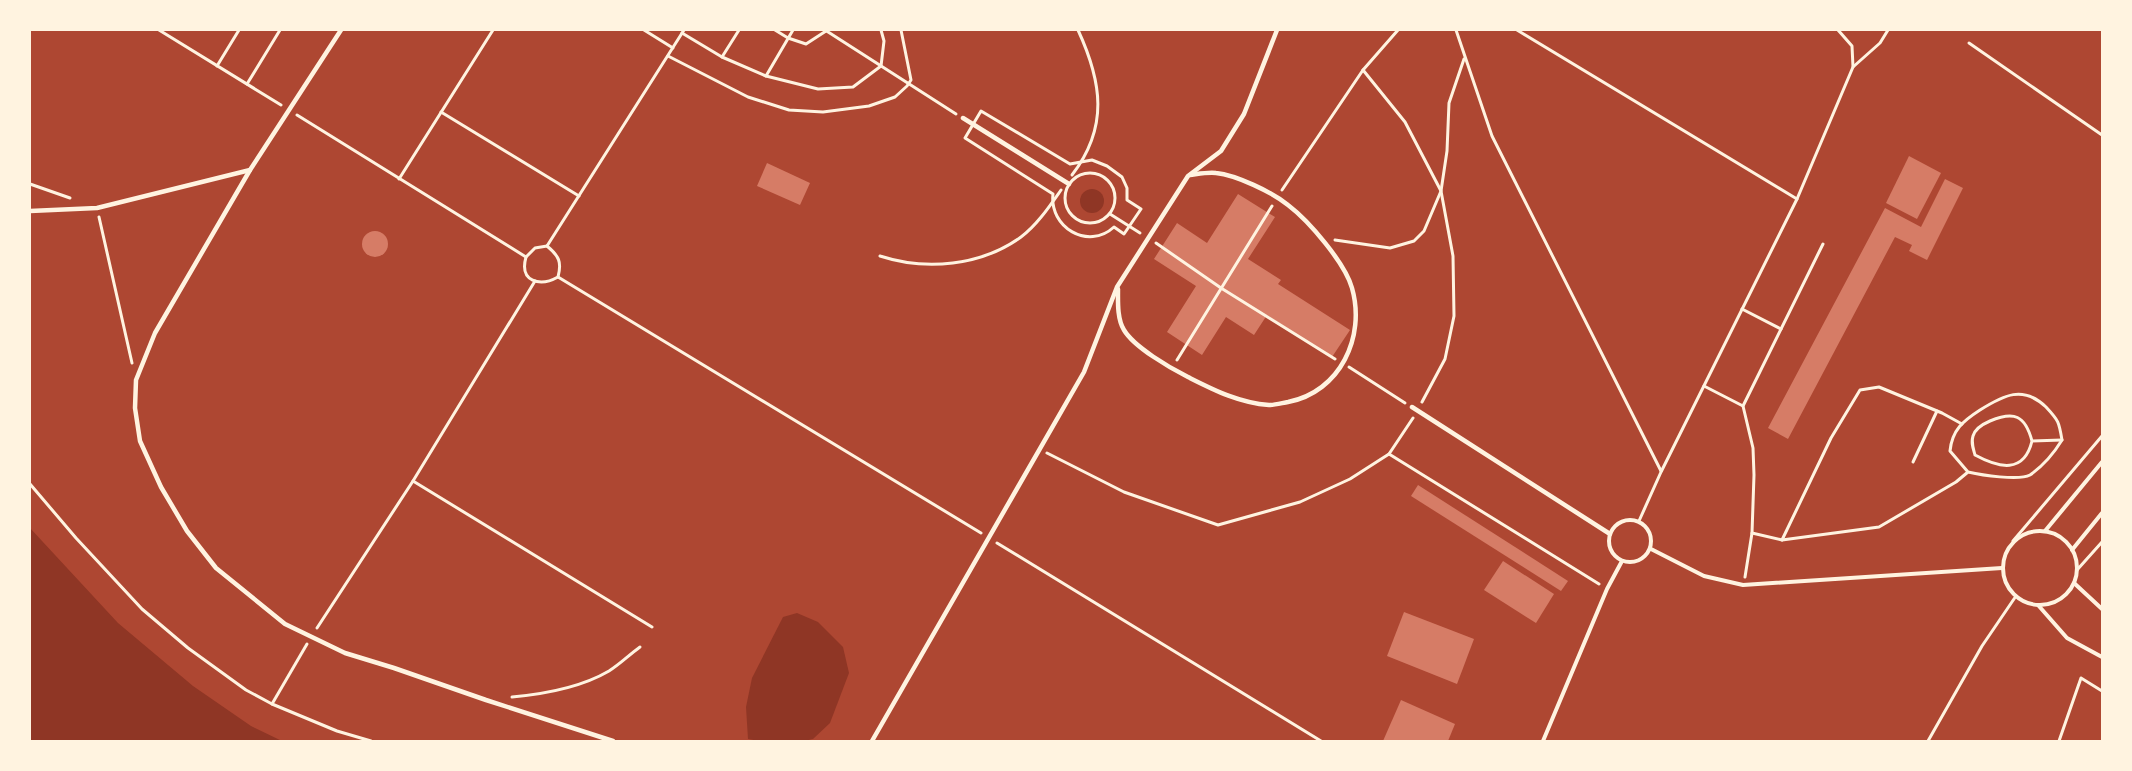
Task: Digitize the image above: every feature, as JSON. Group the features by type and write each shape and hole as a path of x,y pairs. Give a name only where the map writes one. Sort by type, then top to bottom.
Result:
{"street":[{"path":"341,30 250,170 155,333 136,380 135,408 140,441 161,487 187,531 216,568 285,624 344,654 394,668 613,741"},
{"path":"872,741 1084,372 1117,287 1188,176 1221,151 1244,114 1277,30"},
{"path":"963,118 1068,183"},
{"path":"30,211 97,208 250,170"},
{"path":"1117,287 1118,308 1124,330 1143,349 1172,369 1228,397 1250,403 1272,405 1296,400 1317,392 1332,379 1344,364 1353,337 1356,309 1352,288 1344,268 1319,237 1289,205 1239,179 1215,172 1188,176"},
{"path":"1412,407 1610,534"}],"lane":[{"path":"2046,531 2102,462"},
{"path":"2072,550 2102,513"},
{"path":"1622,521 1639,522 1646,526 1650,533 1651,549 1639,561 1631,563 1622,561 1615,557 1610,550 1610,534 1614,526 1622,521"},
{"path":"2046,531 2059,536 2072,550 2077,570 2074,583 2061,598 2050,604 2038,605 2026,602 2016,596 2008,586 2002,568 2005,553 2013,541 2028,533 2046,531"},
{"path":"1651,549 1704,576 1743,585 2002,568"},
{"path":"1543,741 1607,589 1622,561"},
{"path":"2074,583 2102,609"},
{"path":"2038,605 2067,638 2102,658"}],"path":[{"path":"159,30 526,257"},
{"path":"217,66 239,30"},
{"path":"247,84 280,30"},
{"path":"399,179 492,30"},
{"path":"644,30 673,48"},
{"path":"722,57 739,30"},
{"path":"775,30 788,38 806,44 826,30 963,118"},
{"path":"766,76 792,30"},
{"path":"558,277 542,283 535,282 525,270 526,257 535,248 547,246 683,31 722,57 766,76 818,89 853,86 881,66 884,41 881,30"},
{"path":"668,56 748,97 789,110 823,112 868,106 895,97 909,84 911,80 901,30"},
{"path":"880,256 896,262 932,266 954,264 990,253 1021,237 1034,225 1068,183 1082,162 1088,150 1097,116 1097,81 1086,46 1078,30"},
{"path":"1172,369 1277,198 1363,70 1398,30"},
{"path":"1456,30 1492,136 1661,472"},
{"path":"1517,30 1797,199"},
{"path":"1838,30 1852,46 1853,67"},
{"path":"1639,522 1661,472 1797,199 1853,67 1880,43 1888,30"},
{"path":"1969,43 2102,135"},
{"path":"1319,237 1390,248 1414,241 1424,231 1441,191 1448,151 1449,103 1465,57"},
{"path":"441,112 579,196"},
{"path":"1090,173 1105,178 1114,191 1115,199 1110,214 1102,220 1091,224 1080,221 1071,215 1066,205 1065,194 1068,183 1081,174 1090,173"},
{"path":"30,184 72,199"},
{"path":"97,208 136,380"},
{"path":"1110,214 1221,288 1412,407"},
{"path":"1743,585 1752,533 1754,475 1753,448 1743,406 1823,244"},
{"path":"547,246 558,255 560,262 558,277"},
{"path":"558,277 1321,741"},
{"path":"272,704 311,638 413,481 535,282"},
{"path":"1742,309 1781,329"},
{"path":"1704,386 1743,406"},
{"path":"1782,540 1831,438 1860,390 1879,387 1937,411 1962,424"},
{"path":"2020,393 2036,398 2059,421 2062,440 2052,456 2028,476 1990,477 1968,472 1950,451 1952,437 1968,418 1999,398 2020,393"},
{"path":"1913,462 1937,411"},
{"path":"2004,415 2013,415 2024,422 2032,441 2029,452 2023,461 2014,465 1992,464 1975,455 1972,446 1973,434 1982,425 2004,415"},
{"path":"2013,541 2102,436"},
{"path":"2032,441 2062,440"},
{"path":"1390,454 1607,589"},
{"path":"1752,533 1782,540 1880,527 1956,482 1968,472"},
{"path":"413,481 652,627"},
{"path":"30,484 76,538 142,609 196,653 246,690 272,704 338,732 371,741"},
{"path":"2077,570 2102,542"},
{"path":"1928,741 1982,646 2016,596"},
{"path":"486,700 532,695 578,685 608,671 640,647"},
{"path":"2059,741 2081,678 2102,690"}],"shaded area":[{"path":"30,30 2102,30 2102,741 30,741"},
{"path":"1092,189 1101,192 1104,201 1101,210 1092,213 1083,210 1080,201 1083,192"},
{"path":"30,528 118,623 193,686 251,726 282,741 30,741"},
{"path":"797,613 818,622 843,647 849,673 830,723 813,739 804,741 759,741 748,739 746,707 752,678 783,617"}],"building":[{"path":"1909,156 1941,173 1917,219 1886,203"},
{"path":"767,163 810,183 800,205 757,186"},
{"path":"1945,179 1963,188 1927,260 1909,251 1912,245 1895,237 1788,439 1768,428 1885,208 1921,227"},
{"path":"1238,194 1275,217 1248,259 1281,280 1278,284 1350,330 1332,357 1267,315 1254,335 1226,317 1202,355 1167,332 1196,286 1154,259 1177,223 1207,243"},
{"path":"375,231 384,235 388,244 384,253 375,257 366,253 362,244 366,235"},
{"path":"1418,485 1568,581 1561,591 1411,496"},
{"path":"1503,561 1554,594 1536,623 1484,590"},
{"path":"1404,612 1474,639 1457,684 1387,656"},
{"path":"1401,700 1455,724 1448,741 1383,741"}]}
